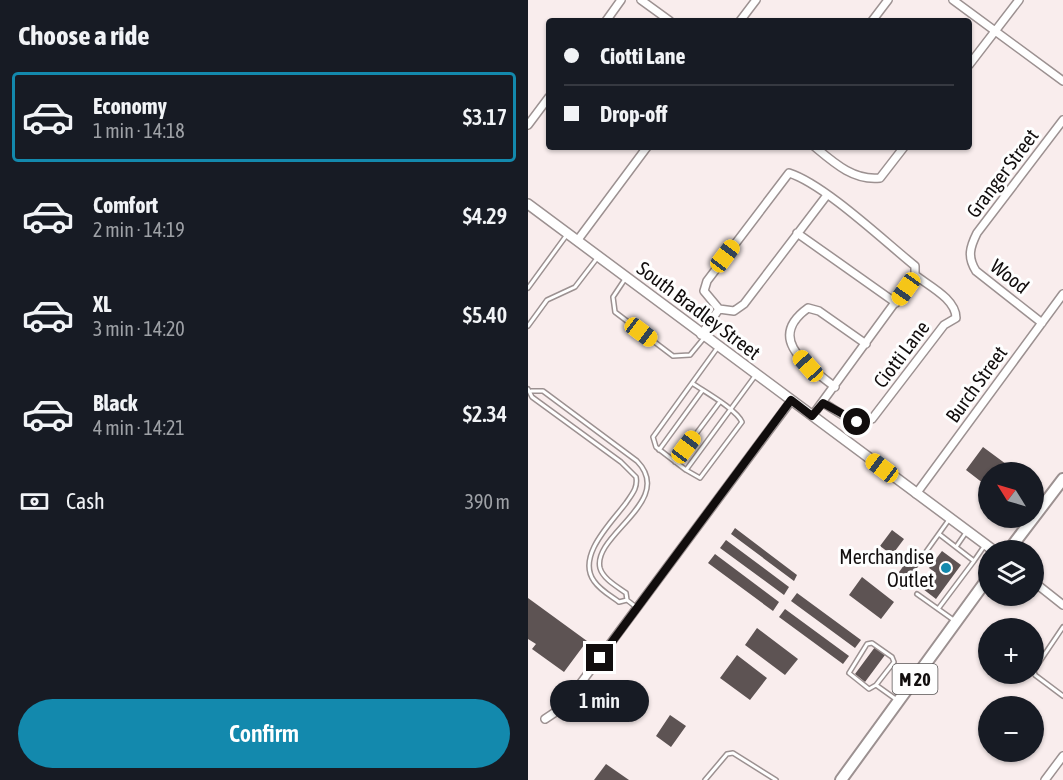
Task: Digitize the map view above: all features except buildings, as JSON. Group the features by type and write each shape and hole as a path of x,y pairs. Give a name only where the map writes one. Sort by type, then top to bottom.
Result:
{"main road":[{"path":"1017,540 1063,479"},
{"name":"M 20","path":"841,780 978,592"}],"street":[{"path":"608,18 621,0"},
{"path":"641,0 666,18"},
{"path":"742,18 756,0"},
{"path":"874,18 888,0"},
{"path":"953,0 1063,81"},
{"path":"972,61 1019,0"},
{"path":"528,124 546,100"},
{"name":"Granger Street","path":"970,248 977,233 1063,120"},
{"path":"577,241 645,150"},
{"path":"819,150 851,173 866,180 880,178 902,150"},
{"path":"812,416 896,303 915,275 915,266 827,195 800,177 789,173 707,281 704,291 719,309 734,311 744,304 827,195"},
{"name":"South Bradley Street","path":"528,204 979,540"},
{"path":"798,233 896,303"},
{"name":"Wood","path":"970,248 971,263 976,271 1042,322"},
{"name":"Ciotti Lane","path":"823,403 857,422 865,423 872,419 944,325 956,318 956,310 951,302 915,275"},
{"name":"Burch Street","path":"916,494 1063,294"},
{"path":"703,336 719,309"},
{"path":"835,387 808,366 795,351 789,332 792,323 808,309 819,311 866,344"},
{"path":"545,719 563,707 791,400"},
{"path":"1044,590 1063,604"},
{"path":"1045,780 1063,756"}],"lane":[{"path":"528,288 567,234"},
{"path":"528,326 547,300 575,287 598,257"},
{"path":"626,278 613,297 613,307 619,315 677,357 690,355 703,336"},
{"path":"692,382 730,410 742,422 700,478 658,450 653,441 655,433 692,382 718,347"},
{"path":"686,470 756,375"},
{"path":"627,600 619,602 599,587 590,575 589,562 594,548 634,492 636,477 621,462 532,397 529,390 543,391 637,461 645,471 648,483 644,498 604,550 600,561 603,575 626,593 627,600 637,608"},
{"path":"658,450 703,391"},
{"path":"675,462 719,403"},
{"path":"923,556 950,519"},
{"path":"956,547 967,531"},
{"path":"939,534 974,561"},
{"path":"938,609 978,558"},
{"path":"917,594 957,622"},
{"path":"1063,627 1034,670 1035,675 1063,696"},
{"path":"872,643 892,657 894,662 876,686 869,689 849,673 867,644 872,643"},
{"path":"876,686 898,701"},
{"path":"705,780 727,754 733,753 776,780"}],"place":[{"name":"Merchandise Outlet","path":"946,568"}],"route":[{"path":"600,658 791,400 812,416 823,403 857,422"}]}
